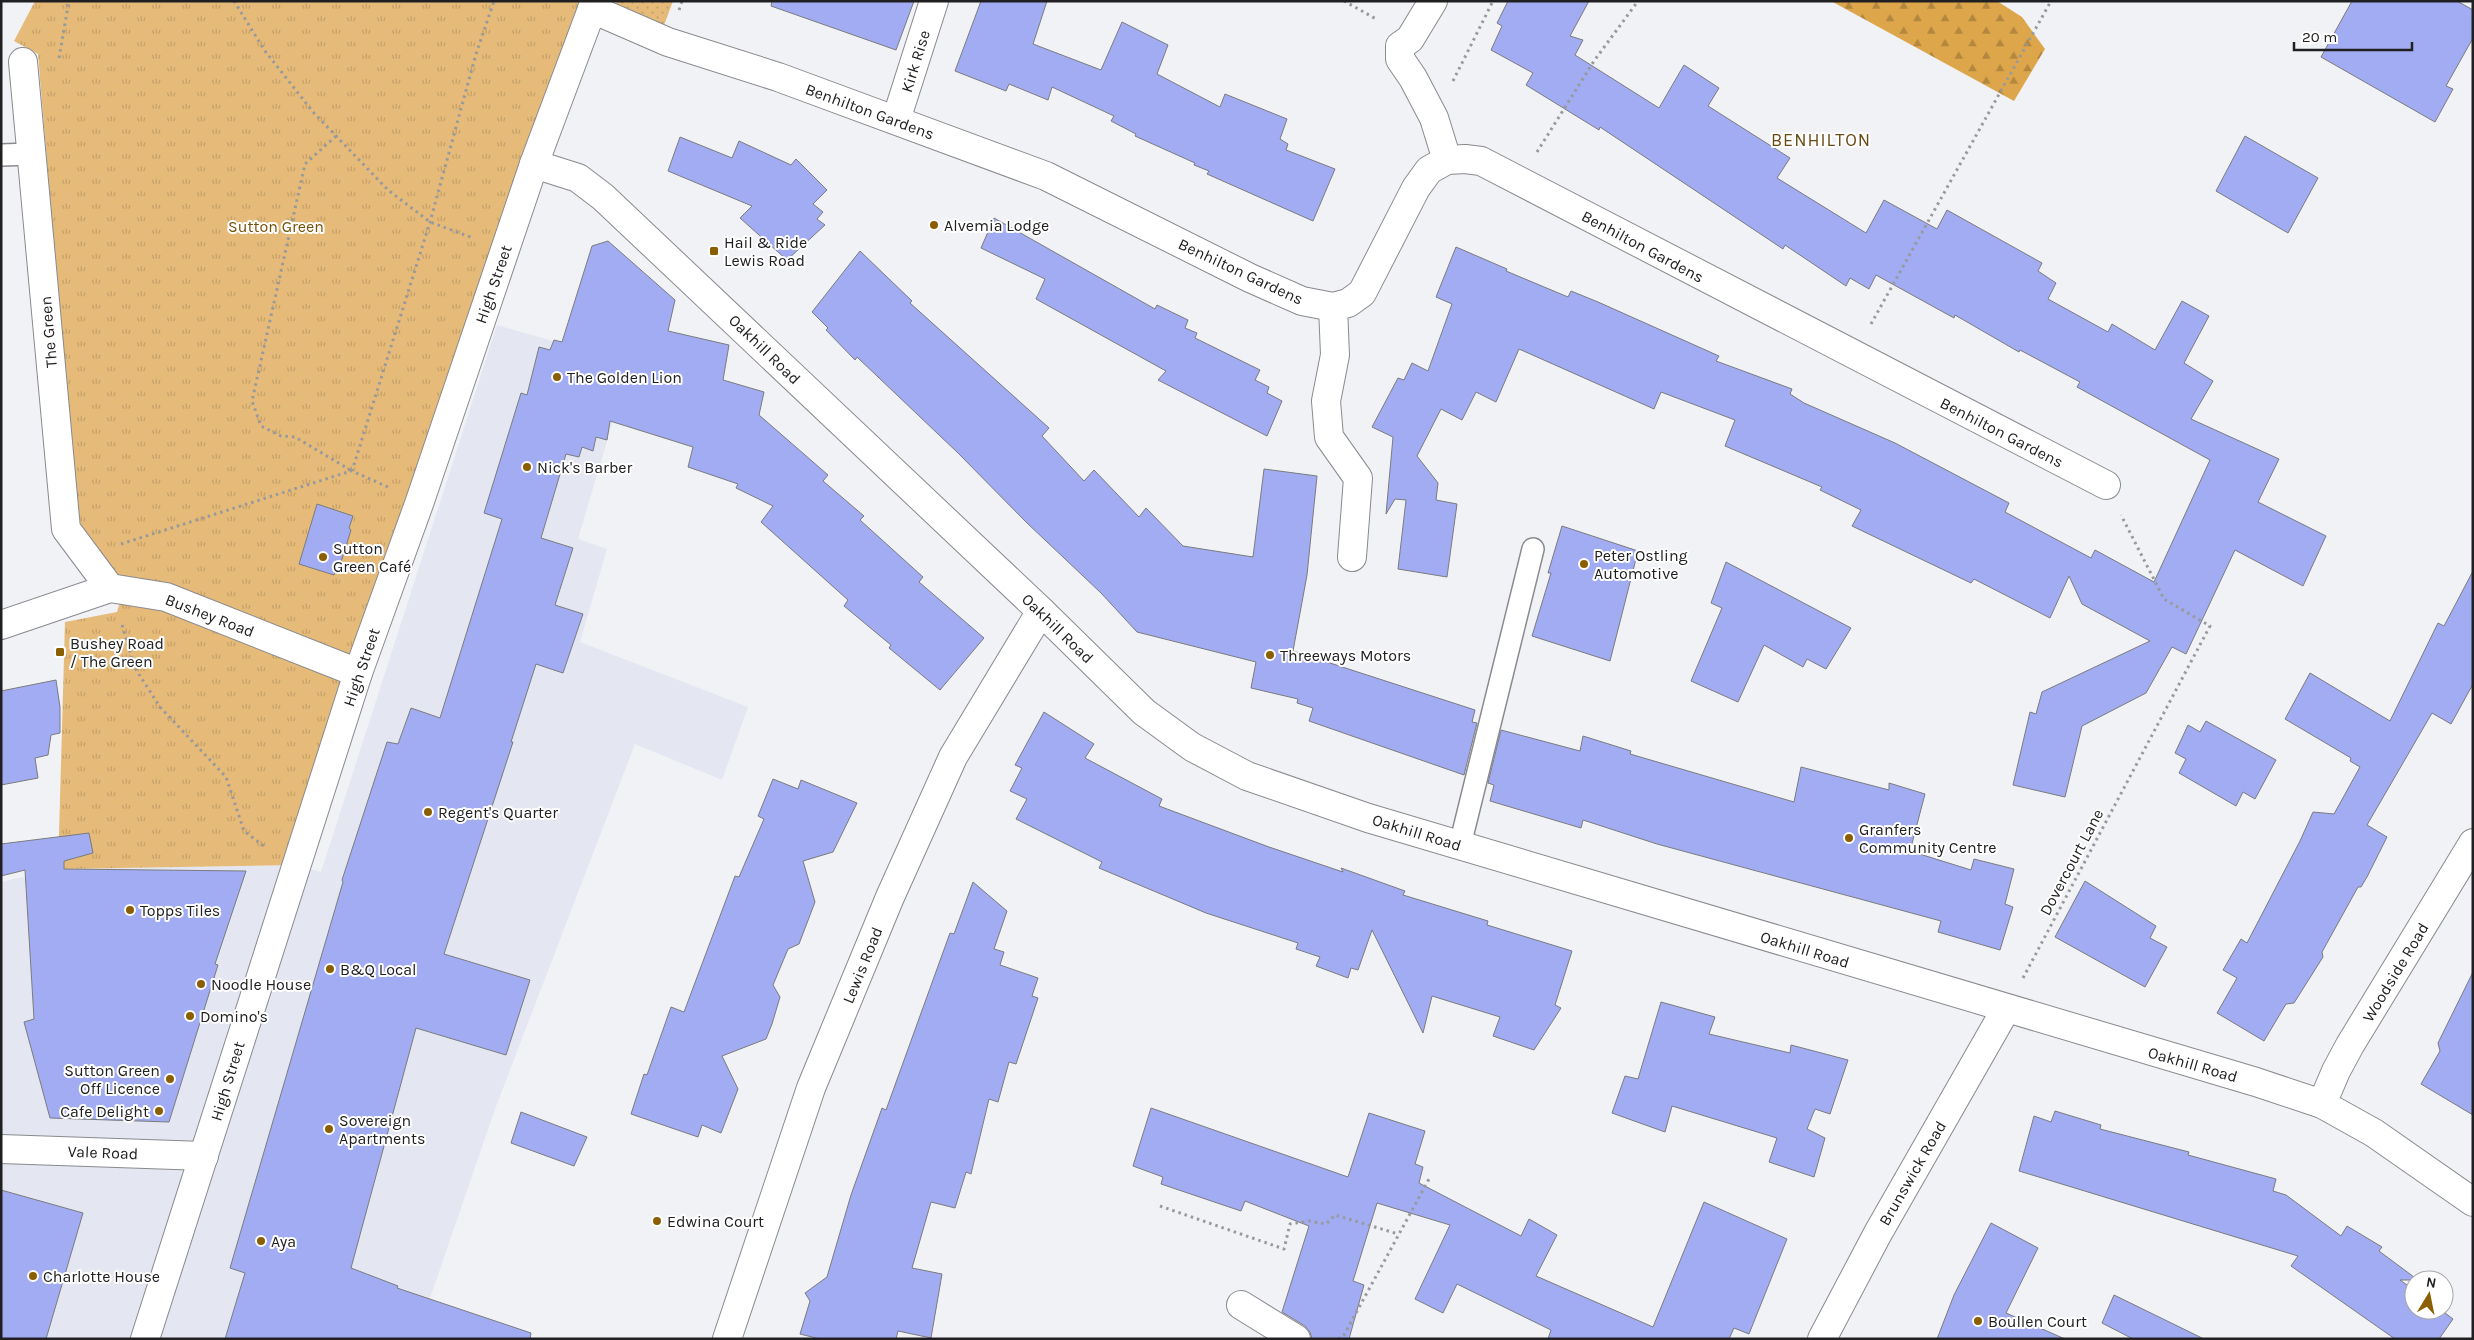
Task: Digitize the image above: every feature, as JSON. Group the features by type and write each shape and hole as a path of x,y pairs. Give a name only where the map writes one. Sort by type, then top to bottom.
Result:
{"street":[{"name":"Kirk Rise","path":"896,120 934,1"},
{"path":"1352,557 1358,478 1328,437 1326,401 1335,355 1333,307 1348,303 1362,292 1416,188 1429,170 1447,160 1434,118 1413,78 1400,59 1400,46 1410,38 1433,1"},
{"name":"Benhilton Gardens","path":"594,5 668,42 778,77 1046,176 1250,278 1302,300 1333,307"},
{"name":"High Street","path":"145,1339 295,865 358,673 420,501 534,164 594,5"},
{"name":"The Green","path":"23,62 66,528 110,588"},
{"name":"Benhilton Gardens","path":"1447,160 1465,158 1481,161 2106,485"},
{"name":"Oakhill Road","path":"534,164 578,178 603,197 1041,611 1144,712 1192,747 1247,776 1368,818 2006,1010 2256,1082 2322,1104 2374,1133 2473,1202"},
{"name":"Bushey Road","path":"1,625 110,588 166,597 358,673"},
{"name":"Lewis Road","path":"728,1339 812,1088 890,897 954,757 1041,611"},
{"name":"Woodside Road","path":"2322,1104 2336,1071 2350,1045 2473,843"},
{"name":"Brunswick Road","path":"1822,1339 1878,1234 2006,1010"},
{"name":"Vale Road","path":"1,1149 204,1156"},
{"path":"1241,1305 1296,1339"}],"lane":[{"path":"1,155 32,154"},
{"path":"1460,845 1533,549"}],"path":[{"path":"234,1 265,50 314,112 388,190 430,222 504,250"},
{"path":"352,471 430,222 476,54 494,1"},
{"path":"1434,118 1493,1"},
{"path":"1518,181 1594,61 1638,1"},
{"path":"1854,356 2051,1"},
{"path":"336,136 306,164 252,401 261,426 281,436 295,437 352,471 420,501"},
{"path":"85,556 352,471"},
{"name":"Dovercourt Lane","path":"2006,1010 2210,626 2164,599 2106,485"},
{"path":"110,588 136,668 160,707 226,777 244,831 295,865"},
{"path":"1338,1339 1344,1335 1429,1179"},
{"path":"1160,1206 1284,1249 1290,1224 1309,1221 1326,1224 1335,1215 1398,1234"}],"shaded area":[{"path":"497,325 630,363 578,539 607,549 580,642 748,707 722,780 635,744 495,1109 416,1339 1,1339 1,882 58,869 295,865 321,872"}],"green space":[{"name":"Sutton Green","path":"35,1 595,1 295,865 58,869 65,622 117,612 124,589 89,541 76,513 38,54 14,41"},
{"path":"617,1 673,1 663,28 615,7"},
{"path":"1831,1 1997,1 2022,17 2045,49 2014,101"}],"building":[{"path":"772,1 914,1 896,50 771,6"},
{"path":"981,1 1047,1 1033,44 1101,70 1122,22 1168,45 1157,74 1220,107 1225,94 1287,119 1280,139 1288,144 1286,150 1335,169 1313,221 1207,174 1209,171 1194,165 1195,163 1135,136 1136,134 1111,121 1114,116 1052,87 1048,100 1009,84 1006,91 955,71"},
{"path":"1508,1 1589,1 1570,36 1583,40 1575,55 1659,108 1684,65 1719,88 1708,106 1790,158 1777,178 1866,233 1884,200 1937,229 1947,210 2042,263 2038,271 2056,283 2048,299 2108,332 2112,324 2155,350 2182,301 2209,316 2184,363 2213,381 2191,419 2279,459 2258,502 2326,536 2303,586 2235,550 2186,654 2172,647 2146,693 2082,726 2065,797 2013,785 2030,712 2036,714 2042,692 2150,641 2082,604 2069,576 2050,618 1974,579 1971,583 1852,526 1861,510 1820,490 1822,487 1725,446 1735,420 1661,392 1654,409 1519,349 1496,402 1476,392 1462,420 1441,409 1417,456 1438,483 1436,500 1457,504 1447,577 1398,569 1406,500 1395,499 1386,514 1393,437 1372,427 1398,378 1404,380 1412,363 1428,371 1452,304 1436,297 1456,247 1507,269 1506,271 1568,297 1571,291 1598,302 1719,356 1716,361 1792,389 1790,394 1804,403 1895,443 2009,503 2005,512 2091,558 2095,550 2154,582 2210,460 2077,387 2080,382 2020,350 2019,352 1955,315 1954,318 1876,275 1869,289 1850,278 1846,286 1785,245 1783,249 1600,127 1599,130 1526,85 1533,73 1491,50 1502,26 1497,23"},
{"path":"2352,1 2457,1 2473,10 2473,38 2446,86 2453,89 2435,122 2321,57"},
{"path":"2245,136 2318,178 2288,233 2216,191"},
{"path":"680,137 732,158 739,141 791,165 796,159 827,190 813,204 823,212 817,219 825,225 787,260 740,218 752,206 668,171"},
{"path":"994,218 1155,309 1157,305 1188,320 1185,328 1197,333 1195,338 1260,370 1255,380 1269,387 1267,393 1282,401 1267,436 1158,380 1166,371 1036,299 1045,279 981,248"},
{"path":"608,241 675,300 668,331 729,345 723,380 764,392 759,415 828,475 823,481 864,516 860,520 923,577 919,582 984,638 940,690 889,648 891,645 844,606 848,600 761,522 773,506 736,488 738,484 688,467 693,447 610,421 607,440 596,437 593,451 582,447 579,457 566,454 541,538 573,548 555,605 583,614 563,673 536,664 511,742 513,742 444,954 530,980 506,1055 416,1028 351,1268 398,1286 397,1288 531,1333 530,1339 225,1339 245,1273 230,1268 343,882 342,880 387,742 398,744 411,708 440,718 502,519 484,513 521,393 527,395 539,347 550,350 554,340 562,342 592,246"},
{"path":"860,251 912,301 910,303 1049,428 1042,436 1084,481 1094,470 1139,517 1146,508 1183,546 1253,557 1264,469 1317,476 1307,575 1293,651 1475,710 1472,722 1477,723 1464,775 1309,721 1313,708 1297,703 1298,699 1251,688 1256,662 1137,632 1101,593 1027,523 958,453 857,357 855,360 826,330 828,328 812,312"},
{"path":"317,504 353,516 349,528 351,530 341,562 338,561 334,575 299,564"},
{"path":"1562,526 1638,551 1610,661 1532,636 1551,573 1548,573"},
{"path":"1726,562 1851,628 1826,669 1807,659 1803,667 1764,645 1738,702 1691,681 1722,608 1711,603"},
{"path":"2473,571 2473,684 2451,724 2432,713 2367,825 2387,837 2367,877 2361,887 2358,887 2322,952 2323,957 2294,1003 2286,1004 2264,1041 2217,1013 2237,978 2223,970 2241,939 2247,943 2313,812 2334,814 2360,767 2350,761 2351,758 2285,719 2310,673 2390,721 2438,623 2444,626"},
{"path":"56,680 60,707 60,733 51,735 48,755 35,758 38,778 1,785 1,691"},
{"path":"1044,712 1094,744 1085,758 1162,799 1159,806 1269,847 1343,872 1341,868 1405,891 1403,895 1488,921 1487,925 1572,951 1555,1005 1561,1008 1534,1050 1493,1036 1500,1017 1432,996 1423,1033 1372,930 1358,970 1351,968 1348,978 1316,966 1320,957 1296,949 1298,943 1206,913 1099,868 1102,862 1016,819 1027,799 1010,791 1022,768 1015,765"},
{"path":"2206,721 2276,760 2255,799 2243,792 2236,806 2179,773 2186,759 2175,753 2188,725 2200,732"},
{"path":"1501,730 1580,751 1583,736 1631,751 1630,754 1794,802 1801,767 1889,790 1889,783 1925,794 1910,851 1971,870 1974,859 2014,869 2005,904 2013,907 2000,950 1938,932 1941,921 1657,844 1583,820 1581,828 1490,801 1494,785 1488,783"},
{"path":"773,779 798,789 801,780 857,803 833,852 803,861 815,902 799,944 788,949 773,985 780,997 772,1024 766,1039 722,1056 738,1089 721,1133 702,1125 698,1137 631,1114 644,1074 647,1075 671,1007 684,1012 735,876 739,877 764,819 758,816"},
{"path":"89,833 93,853 64,861 64,869 246,871 215,964 218,965 169,1122 50,1118 24,1022 34,1019 25,870 1,876 1,844"},
{"path":"2085,881 2156,926 2150,938 2167,947 2145,987 2055,937"},
{"path":"973,882 1007,911 994,949 1004,952 1000,965 1038,978 1032,996 1038,998 1016,1064 1009,1062 998,1102 989,1099 971,1174 966,1172 955,1208 931,1202 912,1268 942,1274 931,1338 898,1331 896,1339 820,1339 800,1334 810,1301 805,1293 827,1277 851,1195 882,1108 886,1110 950,933 954,934"},
{"path":"2473,972 2473,1115 2421,1084 2440,1051 2438,1043"},
{"path":"1661,1002 1715,1017 1709,1034 1790,1053 1791,1045 1848,1060 1830,1114 1815,1109 1807,1129 1825,1138 1814,1177 1769,1162 1777,1138 1672,1106 1665,1132 1612,1113 1625,1076 1638,1079"},
{"path":"1151,1108 1348,1177 1369,1113 1425,1131 1415,1164 1423,1167 1419,1183 1521,1236 1529,1219 1557,1235 1536,1276 1653,1327 1704,1202 1787,1239 1749,1334 1734,1328 1729,1339 1548,1339 1551,1330 1457,1284 1443,1313 1415,1299 1450,1225 1377,1203 1353,1281 1364,1285 1349,1339 1312,1339 1310,1332 1305,1326 1282,1312 1309,1226 1245,1201 1241,1211 1161,1184 1163,1177 1133,1166"},
{"path":"2055,1111 2101,1125 2100,1129 2189,1152 2188,1155 2276,1179 2273,1191 2286,1195 2341,1236 2347,1226 2382,1247 2379,1251 2405,1270 2404,1280 2400,1280 2404,1283 2404,1320 2452,1320 2439,1339 2395,1339 2291,1266 2298,1256 2019,1171 2034,1116 2051,1122"},
{"path":"521,1112 587,1137 574,1166 511,1143"},
{"name":"Charlotte House","path":"1,1190 83,1213 46,1339 1,1339"},
{"path":"1991,1223 2038,1248 2006,1313 2065,1339 1937,1339 1954,1295"},
{"path":"2114,1295 2204,1339 2133,1339 2102,1323"}],"place":[{"name":"Alvemia Lodge","path":"934,225"},
{"name":"Hail & Ride Lewis Road","path":"714,251"},
{"name":"The Golden Lion","path":"557,377"},
{"name":"Nick's Barber","path":"527,467"},
{"name":"Sutton Green Café","path":"323,557"},
{"name":"Peter Ostling Automotive","path":"1584,564"},
{"name":"Bushey Road / The Green","path":"60,652"},
{"name":"Threeways Motors","path":"1270,655"},
{"name":"Regent's Quarter","path":"428,812"},
{"name":"Granfers Community Centre","path":"1849,838"},
{"name":"Topps Tiles","path":"130,910"},
{"name":"B&Q Local","path":"330,969"},
{"name":"Noodle House","path":"201,984"},
{"name":"Domino's","path":"190,1016"},
{"name":"Sutton Green Off Licence","path":"170,1079"},
{"name":"Cafe Delight","path":"159,1111"},
{"name":"Sovereign Apartments","path":"329,1129"},
{"name":"Edwina Court","path":"657,1221"},
{"name":"Aya","path":"261,1241"},
{"name":"Charlotte House","path":"33,1276"},
{"name":"Boullen Court","path":"1978,1321"}],"district":[{"name":"BENHILTON","path":"1821,140"}]}
